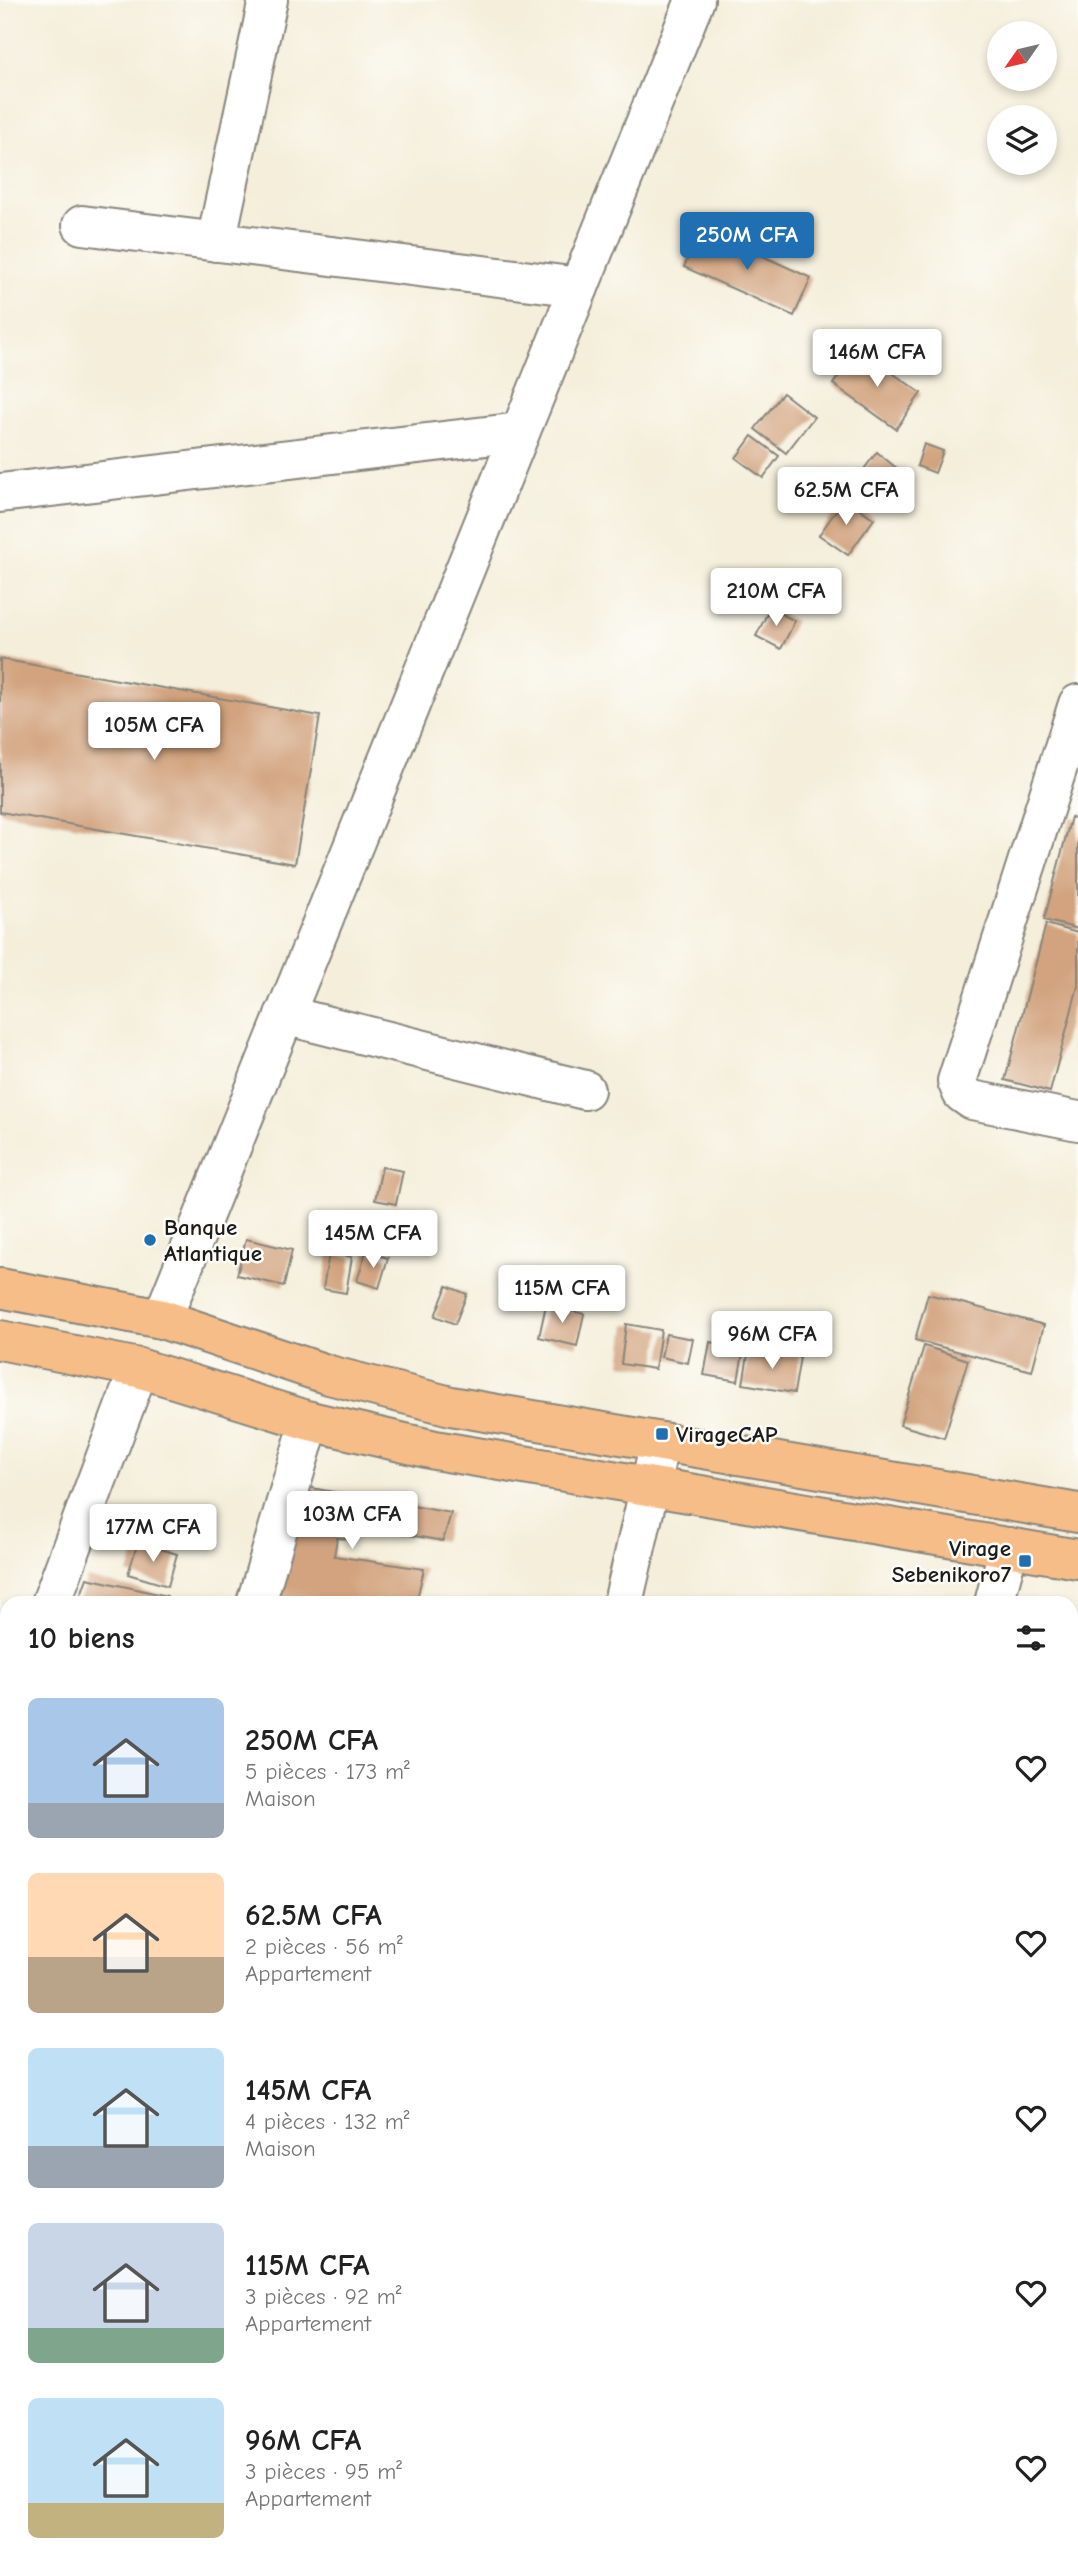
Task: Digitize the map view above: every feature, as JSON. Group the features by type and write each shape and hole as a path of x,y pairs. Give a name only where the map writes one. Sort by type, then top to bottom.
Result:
{"highway":[{"path":"0,1288 162,1319 328,1375 439,1403 1078,1513"},
{"path":"0,1340 139,1368 310,1421 435,1450 1078,1559"}],"street":[{"path":"216,242 268,0"},
{"path":"162,1319 695,0"},
{"path":"82,226 579,287"},
{"path":"0,493 520,432"},
{"path":"1078,704 957,1081 962,1093 972,1100 1078,1121"},
{"path":"285,1015 585,1090"},
{"path":"54,1596 139,1368"},
{"path":"258,1596 310,1421"},
{"path":"625,1596 660,1442"},
{"path":"996,1596 1009,1547"}],"building":[{"path":"701,228 811,278 794,316 684,267"},
{"path":"858,349 921,393 896,429 833,384"},
{"path":"783,393 814,417 786,453 755,429"},
{"path":"752,436 779,456 763,478 736,458"},
{"path":"924,444 943,451 935,473 917,466"},
{"path":"877,452 906,476 892,492 864,469"},
{"path":"845,498 874,519 848,555 819,535"},
{"path":"770,608 795,621 781,649 756,636"},
{"path":"0,659 320,716 295,864 0,812"},
{"path":"1071,817 1078,819 1078,929 1044,920"},
{"path":"1046,924 1078,933 1078,986 1050,1092 1005,1080"},
{"path":"382,1167 403,1171 396,1204 375,1200"},
{"path":"246,1239 292,1250 284,1286 237,1275"},
{"path":"366,1252 388,1258 379,1288 357,1281"},
{"path":"329,1253 352,1257 346,1293 323,1289"},
{"path":"447,1286 467,1294 455,1324 435,1316"},
{"path":"928,1294 1044,1325 1032,1371 915,1340"},
{"path":"546,1305 584,1314 577,1346 539,1337"},
{"path":"626,1324 661,1330 655,1369 621,1364"},
{"path":"666,1334 693,1339 688,1363 661,1357"},
{"path":"710,1342 744,1348 738,1381 704,1375"},
{"path":"924,1346 968,1360 944,1438 900,1425"},
{"path":"749,1349 800,1357 794,1393 743,1384"},
{"path":"306,1487 451,1513 443,1541 360,1526 353,1539 337,1538 334,1556 424,1569 418,1596 275,1596"},
{"path":"138,1542 177,1554 168,1586 128,1574"},
{"path":"87,1578 167,1596 81,1596"}],"place":[{"name":"Banque Atlantique","path":"150,1240"},
{"name":"VirageCAP","path":"662,1434"},
{"name":"Virage Sebenikoro7","path":"1025,1561"}]}
